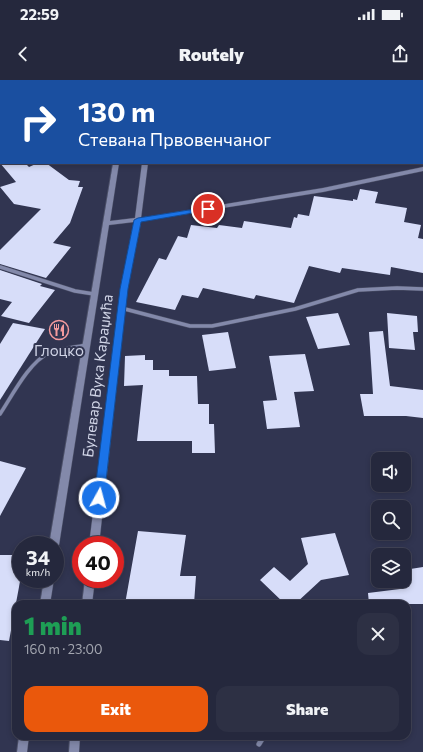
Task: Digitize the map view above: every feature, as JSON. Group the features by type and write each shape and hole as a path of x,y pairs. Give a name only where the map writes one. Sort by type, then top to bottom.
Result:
{"street":[{"name":"Булевар Вука Караџића","path":"55,536 116,164"},
{"name":"Булевар Вука Караџића","path":"95,536 121,308 138,220 145,164"},
{"path":"106,223 138,220 323,190 423,169"},
{"path":"0,267 75,291 94,294"},
{"path":"121,308 190,326 212,326 295,309 358,290 397,288 423,289"},
{"path":"0,414 42,356 49,353 86,345"},
{"path":"46,600 48,588"},
{"path":"87,600 89,588"},
{"path":"22,752 24,740"},
{"path":"74,752 75,740"},
{"path":"259,744 262,740"}],"building":[{"path":"1,164 26,164 29,167 36,164 47,164 69,180 80,181 78,187 83,187 70,223 53,243 71,247 46,278 0,264 0,250 41,209 14,204 0,187 16,182"},
{"path":"360,189 378,192 375,203 407,208 404,222 421,225 418,238 423,239 423,273 391,267 390,275 342,268 340,273 309,266 294,303 256,295 254,299 203,288 198,298 182,295 175,310 136,302 159,258 166,260 178,236 187,238 191,225 217,228 219,225 242,228 244,221 291,228 294,217 297,218 298,214 309,216 314,196 353,201 353,199 357,200"},
{"path":"0,270 42,284 40,286 55,290 29,323 1,316 12,302 0,299"},
{"path":"338,313 350,345 318,349 306,317"},
{"path":"387,313 417,316 418,332 413,332 415,350 389,348"},
{"path":"13,323 45,329 0,400 0,344"},
{"path":"383,331 390,386 423,390 423,418 406,416 364,416 360,394 373,394 369,332"},
{"path":"228,332 236,368 209,371 202,335"},
{"path":"305,354 314,391 294,392 300,427 267,429 263,401 277,400 269,356"},
{"path":"145,355 145,360 153,360 153,370 169,370 169,376 197,376 198,404 209,404 209,424 214,424 215,453 192,453 192,441 137,441 143,385 124,386 125,356"},
{"path":"0,461 26,468 0,516"},
{"path":"138,531 186,535 180,576 196,576 194,600 126,600"},
{"path":"335,533 349,575 321,580 299,600 281,600 260,580 274,567 290,581 308,564 301,538"},
{"path":"0,555 12,555 12,588 19,588 17,600 12,600 12,625 9,641 0,640"},
{"path":"423,567 423,604 411,604 411,600 369,600 368,593 411,588 411,569"}],"place":[{"name":"Глоцко","path":"59,330"}],"route":[{"path":"99,498 124,289 138,220 208,209"}]}
